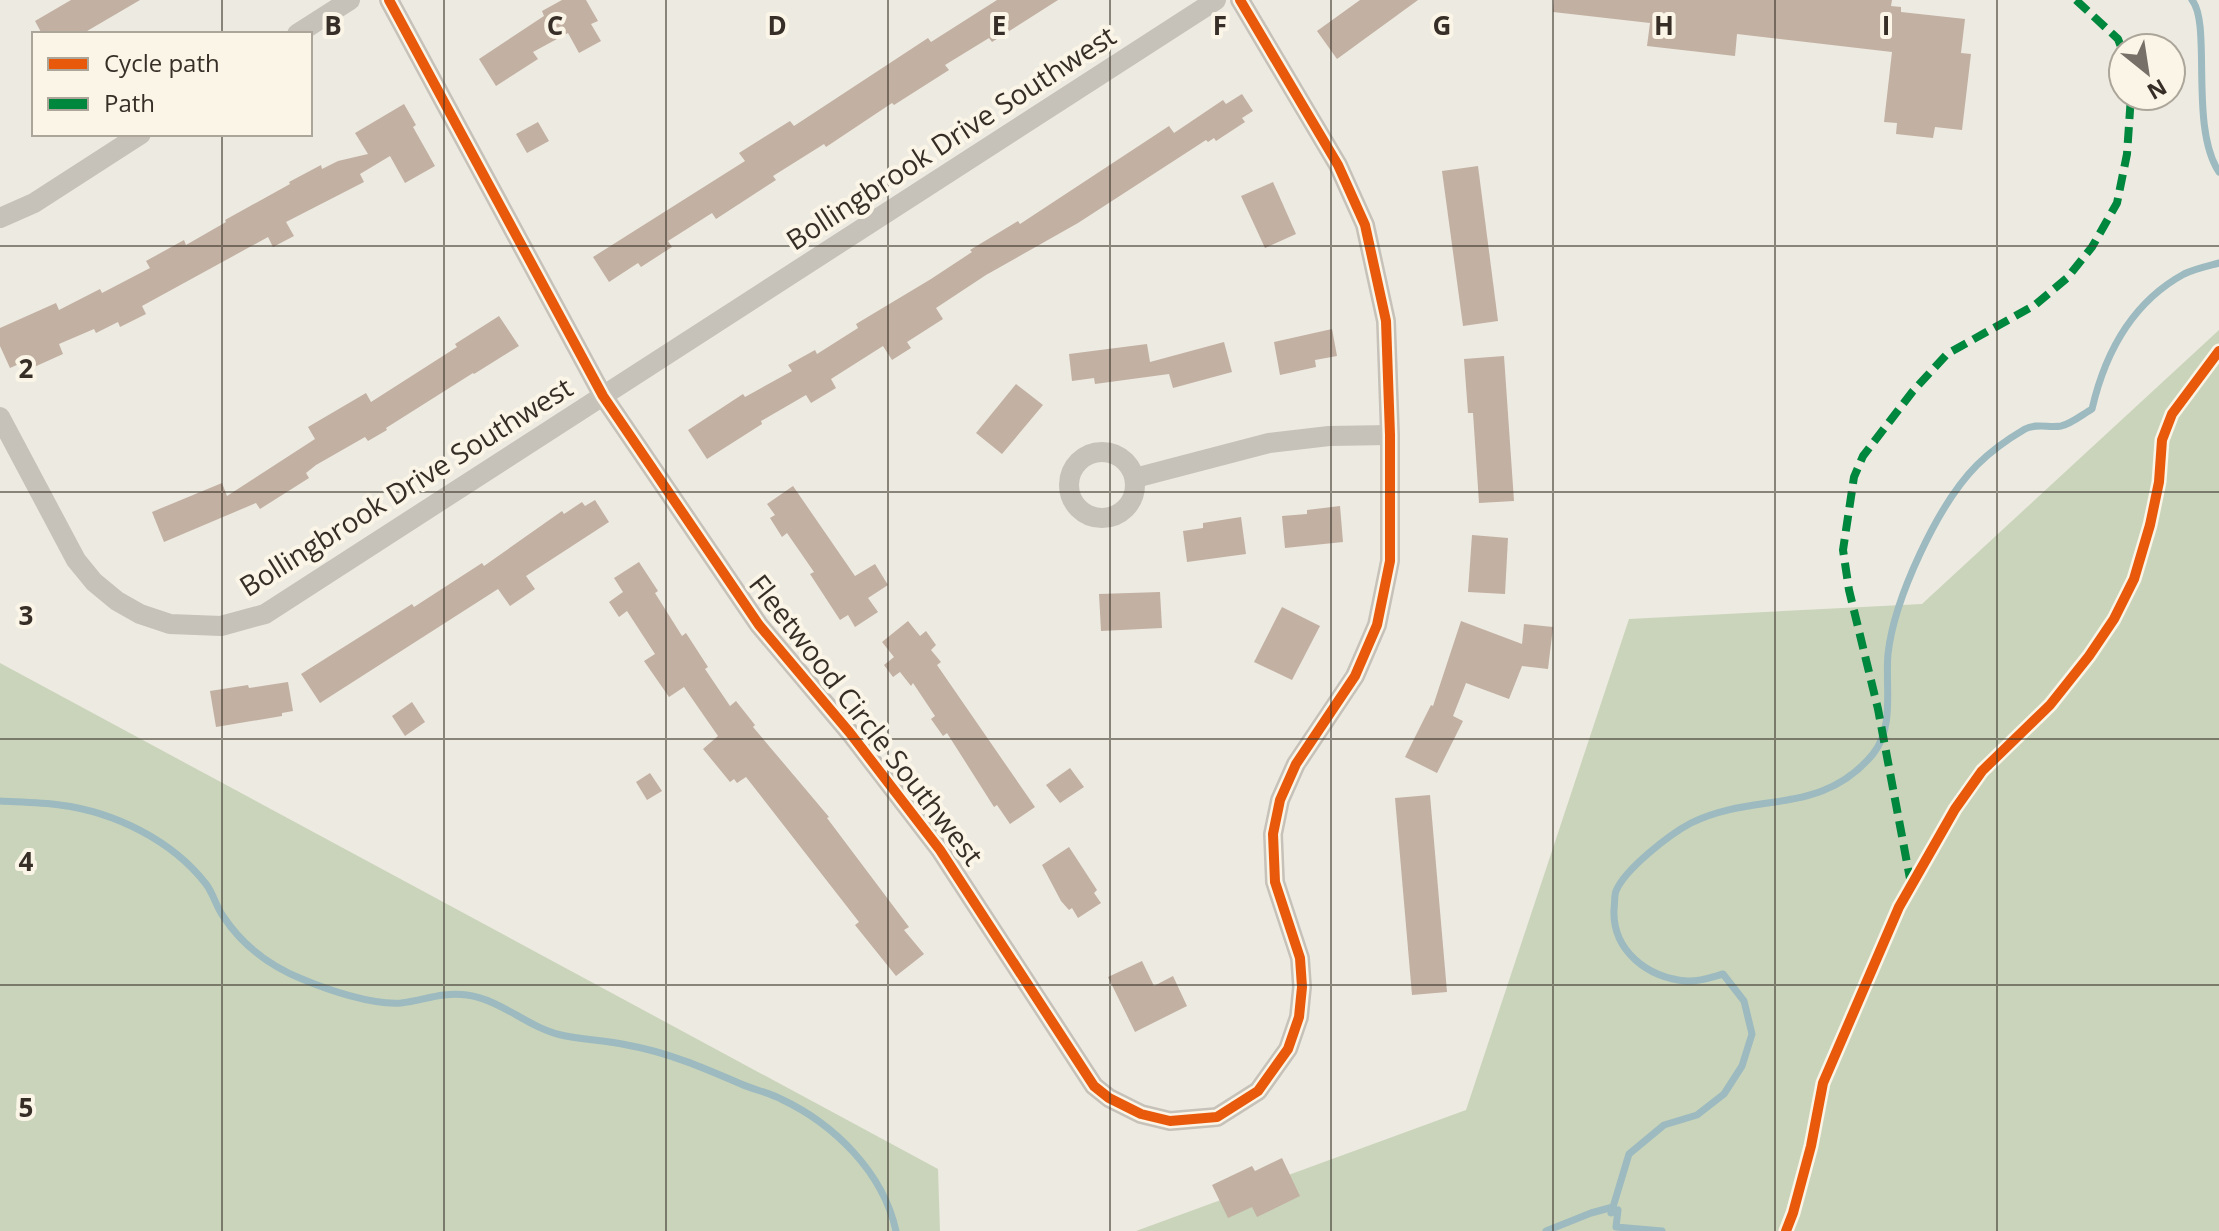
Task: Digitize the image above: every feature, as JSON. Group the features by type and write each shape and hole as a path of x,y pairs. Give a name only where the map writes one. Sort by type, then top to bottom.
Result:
{"street":[{"path":"300,32 350,0"},
{"name":"Fleetwood Circle Southwest","path":"389,0 603,396 759,625 850,733 940,850 1094,1086 1109,1098 1141,1114 1170,1121 1217,1117 1258,1091 1288,1049 1299,1017 1302,987 1300,958 1275,882 1273,834 1280,800 1296,764 1355,676 1377,625 1390,561 1386,321 1365,225 1338,165 1240,0"},
{"name":"Bollingbrook Drive Southwest","path":"0,417 76,560 94,582 117,601 140,614 170,624 221,626 265,614 1216,0"},
{"path":"0,218 34,203 138,136"},
{"path":"1135,478 1269,443 1329,436 1390,435"}],"green space":[{"path":"2219,330 2219,1231 1136,1231 1466,1110 1629,619 1922,604"},
{"path":"0,663 938,1169 940,1231 0,1231"}],"building":[{"path":"71,0 140,0 85,32 41,32 35,21"},
{"path":"562,0 586,0 598,21 591,24 601,41 579,53 568,33 533,52 538,59 496,86 479,59 544,16 542,11"},
{"path":"997,0 1058,0 992,42 989,38 945,65 949,70 826,147 824,144 773,176 776,180 716,219 712,213 668,241 672,247 641,267 638,263 609,282 593,257 745,161 739,153 790,121 794,126 928,38 931,42"},
{"path":"1360,0 1418,0 1337,59 1317,31"},
{"path":"1554,0 1892,0 1891,6 1901,7 1901,12 1965,19 1961,53 1971,54 1962,130 1935,127 1933,138 1896,134 1897,123 1884,122 1892,52 1737,34 1735,56 1647,46 1650,23 1553,12"},
{"path":"1242,94 1253,111 1242,118 1245,122 1216,141 1214,138 1208,142 1206,140 1078,223 986,275 936,308 943,319 907,342 911,348 892,360 883,346 831,379 836,388 811,403 806,395 761,421 762,424 707,459 688,430 743,394 745,397 792,371 788,365 815,350 817,354 858,328 856,324 931,279 972,252 970,250 1018,221 1020,224 1169,126 1174,133 1223,100 1226,104"},
{"path":"404,104 435,166 405,183 390,156 360,174 364,182 286,222 294,236 273,247 268,237 142,306 146,314 120,327 118,322 96,333 94,329 59,344 63,354 23,372 19,364 10,368 0,346 0,328 56,303 59,310 100,289 102,293 150,268 146,261 184,240 186,245 321,165 322,169 338,161 368,154 355,133"},
{"path":"538,122 549,141 527,153 516,134"},
{"path":"1478,166 1498,321 1463,326 1442,171"},
{"path":"1273,182 1296,234 1265,248 1241,196"},
{"path":"499,316 519,346 387,430 368,441 365,437 316,465 306,473 309,478 260,509 256,503 164,542 152,512 222,483 227,496 315,439 308,427 366,393 371,402"},
{"path":"1332,329 1337,356 1315,360 1316,367 1280,375 1274,342"},
{"path":"1224,342 1232,372 1173,388 1169,374 1095,384 1094,378 1072,381 1069,354 1147,344 1150,362"},
{"path":"1504,356 1514,501 1479,503 1473,413 1468,413 1464,359"},
{"path":"1016,384 1043,405 1002,454 976,433"},
{"path":"793,486 855,576 875,564 888,585 868,598 878,612 855,627 848,615 840,620 810,574 814,572 787,533 782,537 770,518 775,515 767,504"},
{"path":"595,500 609,522 526,576 535,589 510,606 498,589 320,703 301,674 412,604 414,607 482,563 484,566 562,511 564,514 582,502 585,506"},
{"path":"1340,506 1343,542 1285,548 1282,516"},
{"path":"1241,517 1246,554 1187,562 1183,531 1203,528 1203,523"},
{"path":"1472,535 1508,538 1505,594 1468,592"},
{"path":"639,562 682,636 686,633 730,706 736,701 755,725 753,727 829,817 909,927 904,930 924,954 896,976 855,925 859,922 746,777 737,783 734,779 730,782 703,749 718,736 684,687 669,697 644,661 655,654 627,611 619,617 609,602 623,592 614,578"},
{"path":"1160,592 1162,628 1101,631 1099,594"},
{"path":"1282,607 1320,626 1292,680 1254,662"},
{"path":"908,621 920,636 926,631 936,645 931,650 941,662 937,665 1035,807 1010,824 997,805 994,807 947,733 943,736 931,719 935,716 913,683 911,686 900,672 893,677 884,665 894,657 882,642"},
{"path":"1461,621 1522,644 1524,624 1553,627 1548,669 1522,666 1509,699 1466,683 1453,716 1463,721 1437,773 1405,757 1433,706"},
{"path":"288,682 293,711 282,713 282,716 216,727 210,691"},
{"path":"412,702 425,722 405,736 392,716"},
{"path":"1070,768 1084,787 1060,803 1046,785"},
{"path":"650,773 662,791 647,800 636,782"},
{"path":"1430,795 1447,992 1412,995 1395,798"},
{"path":"1069,847 1097,890 1094,893 1101,903 1078,918 1072,908 1069,910 1061,901 1042,865"},
{"path":"1142,961 1154,986 1173,976 1187,1006 1135,1032 1108,977"},
{"path":"1282,1158 1300,1196 1257,1217 1252,1207 1228,1218 1212,1185 1252,1166 1255,1171"}],"waterway":[{"path":"2192,0 2198,12 2200,31 2205,130 2210,153 2219,172"},
{"path":"1613,1207 1629,1154 1664,1125 1697,1115 1724,1094 1742,1066 1752,1034 1744,1001 1723,974 1696,981 1673,979 1635,960 1619,938 1615,924 1615,895 1621,882 1649,853 1691,823 1715,813 1809,795 1832,787 1853,774 1873,754 1880,743 1887,719 1888,654 1899,607 1920,554 1947,503 1977,465 2006,441 2034,426 2065,425 2092,409 2104,368 2135,315 2149,299 2184,274 2219,263"},
{"path":"0,801 45,803 101,814 159,842 192,868 231,926 248,945 279,968 313,983 377,1002 401,1003 449,995 480,998 549,1031 656,1052 776,1097 820,1122 854,1152 880,1189 896,1231"},
{"path":"1613,1207 1611,1213 1618,1210 1616,1227 1662,1231"},
{"path":"1546,1231 1613,1207"}],"marked path":[{"path":"2076,0 2110,32"},
{"path":"1911,884 1878,709 1849,590 1843,550 1854,477 1863,456 1913,391 1947,354 2035,305 2067,278 2092,247 2117,203 2127,154 2130,112"}],"cycle path":[{"path":"389,0 603,396 759,625 850,733 940,850 1094,1086 1109,1098 1141,1114 1170,1121 1217,1117 1258,1091 1288,1049 1299,1017 1302,987 1300,958 1275,882 1273,834 1280,800 1296,764 1355,676 1377,625 1390,561 1386,321 1365,225 1338,165 1240,0"},
{"path":"1786,1231 1811,1146 1823,1083 1899,907 1955,809 1982,771 2050,705 2114,619 2134,579 2150,525 2159,482 2162,440 2172,414 2219,351"}]}
